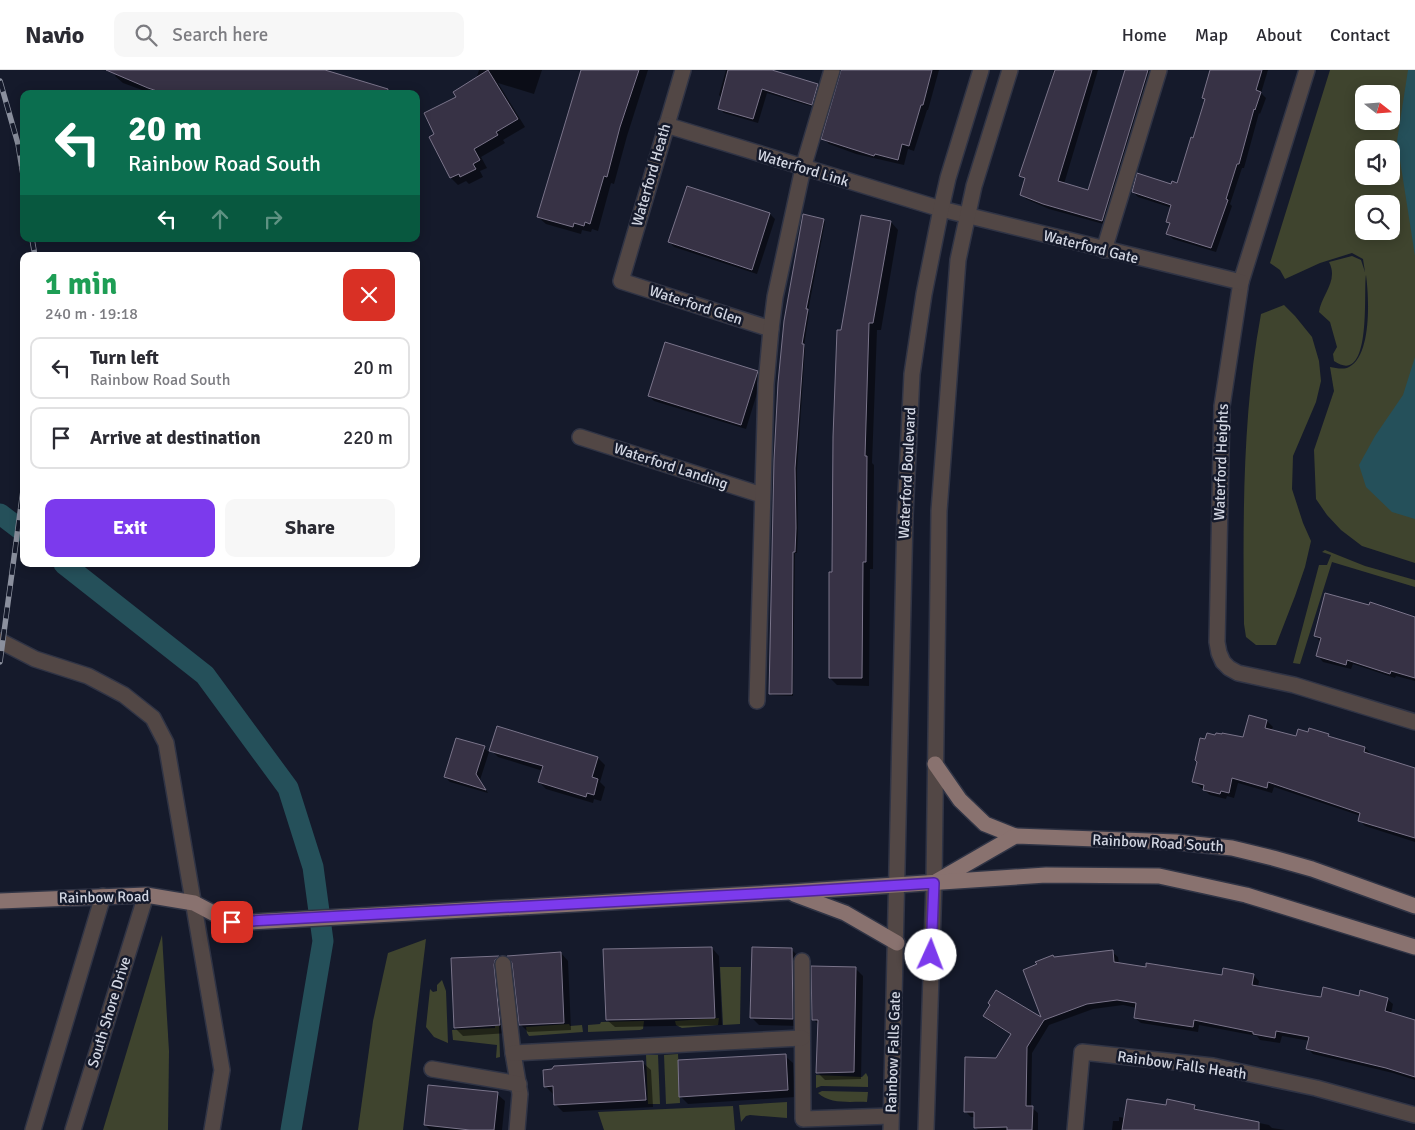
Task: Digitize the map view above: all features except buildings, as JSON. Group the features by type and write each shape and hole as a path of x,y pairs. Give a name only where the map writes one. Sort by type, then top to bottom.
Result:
{"main road":[{"path":"935,764 960,800 985,824 1015,836"},
{"path":"934,883 1015,836"},
{"name":"Rainbow Road South","path":"1015,836 1176,842 1232,848 1312,869 1415,906"},
{"path":"790,892 1046,875 1159,876 1246,895 1415,947"},
{"path":"790,892 845,913 896,944"},
{"name":"Rainbow Road","path":"0,901 146,894 194,903 232,922 790,892"}],"street":[{"name":"Waterford Heath","path":"621,281 683,70"},
{"path":"757,700 766,384 771,329 775,297 803,168 832,70"},
{"name":"Waterford Boulevard","path":"898,884 905,516 912,374 924,294 941,209 948,178 980,70"},
{"path":"926,1130 934,883 939,511 958,260 974,186 1010,70"},
{"path":"1104,250 1159,70"},
{"name":"Waterford Heights","path":"1306,70 1241,282 1222,406 1217,632 1219,653 1229,668 1238,673 1286,683 1415,722"},
{"name":"Waterford Link","path":"666,126 941,209"},
{"name":"Waterford Gate","path":"941,209 1241,282"},
{"name":"Waterford Glen","path":"621,281 771,329"},
{"name":"Waterford Landing","path":"580,437 762,495"},
{"path":"0,641 35,659 88,676 124,695 153,718 166,743 222,1070 212,1130"},
{"name":"Rainbow Falls Gate","path":"891,1123 898,884"},
{"name":"South Shore Drive","path":"73,1130 146,894"},
{"path":"33,1130 103,896"},
{"path":"802,961 803,1125 891,1123"},
{"path":"503,964 513,1054 520,1094 516,1130"},
{"path":"513,1054 802,1038"},
{"name":"Rainbow Falls Heath","path":"1074,1130 1082,1052 1214,1066 1316,1088 1415,1115"},
{"path":"432,1069 519,1084"}],"shaded area":[{"path":"1330,70 1415,70 1415,563 1362,546 1341,530 1316,499 1314,450 1334,391 1330,367 1342,369 1349,367 1356,361 1362,351 1368,311 1366,275 1364,333 1355,361 1346,366 1334,361 1333,354 1337,347 1330,322 1319,312 1320,306 1331,282 1332,269 1329,262 1352,256 1361,260 1365,272 1363,259 1352,253 1320,263 1285,279 1280,270 1270,263"},
{"path":"1408,70 1415,70 1415,256 1400,160 1400,140 1397,140"},
{"path":"1284,305 1312,337 1319,361 1321,381 1316,402 1293,456 1292,489 1311,541 1305,567 1276,645 1256,645 1246,637 1244,624 1245,468 1250,391 1261,314"},
{"path":"1415,357 1415,519 1392,512 1366,487 1359,465 1375,436 1403,395"},
{"path":"1325,550 1365,566 1415,580 1415,587 1332,562 1300,664 1293,663 1319,565 1327,565 1331,555 1322,552"},
{"path":"162,935 169,1051 168,1130 103,1130"},
{"path":"426,939 403,1130 358,1130 373,1021 388,953"},
{"path":"720,967 741,967 740,1024 723,1025"},
{"path":"442,980 446,991 448,1043 434,1037 426,1027 430,989 433,992 437,991 437,985"},
{"path":"719,1018 718,1025 682,1028 676,1025 675,1021"},
{"path":"644,1021 643,1029 640,1030 588,1032 588,1025 600,1024 601,1022"},
{"path":"569,1024 570,1026 582,1025 583,1032 529,1036 526,1027"},
{"path":"495,1026 499,1026 500,1057 496,1058 497,1045 453,1040 452,1030 495,1028"},
{"path":"678,1054 680,1103 666,1104 664,1055"},
{"path":"646,1055 658,1055 660,1104 648,1104"},
{"path":"866,1073 868,1087 821,1086 816,1088 816,1075 862,1077"},
{"path":"822,1091 868,1092 867,1102 835,1101 818,1093"},
{"path":"787,1102 787,1118 750,1115 746,1116 741,1122 739,1105"},
{"path":"733,1106 735,1130 604,1130 598,1112"}],"waterway":[{"path":"0,514 20,529"},
{"path":"68,567 205,675 288,788 313,867 323,941 291,1130"}],"railway":[{"path":"0,81 20,156"},
{"path":"33,242 34,252"},
{"path":"0,662 20,513"}],"route":[{"path":"232,922 934,883 931,955"}]}
